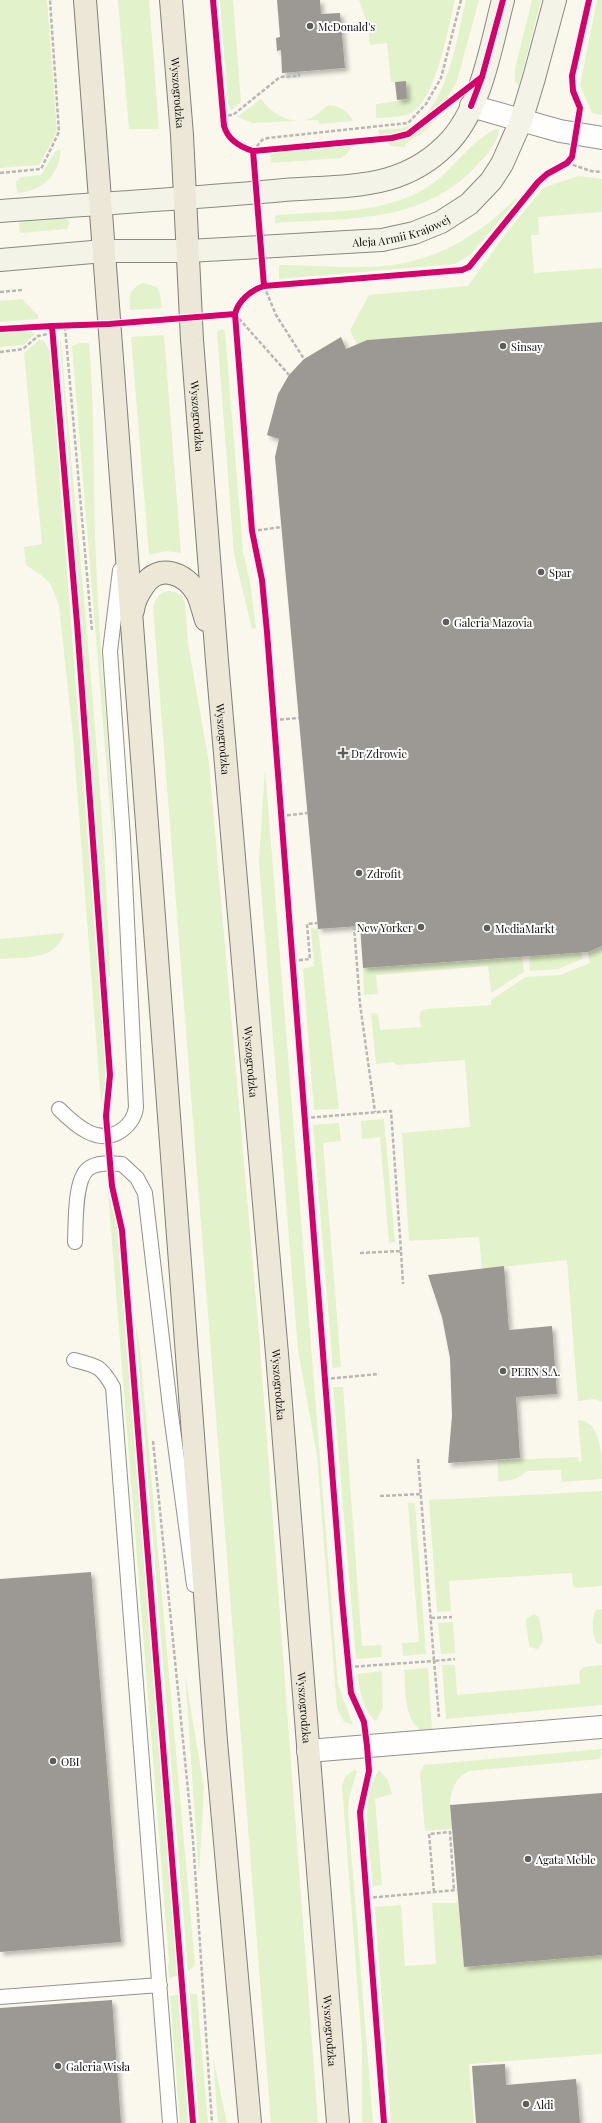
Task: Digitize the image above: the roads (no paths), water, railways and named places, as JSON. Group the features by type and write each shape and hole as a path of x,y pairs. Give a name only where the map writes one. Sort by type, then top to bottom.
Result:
{"main road":[{"path":"85,0 126,528 216,1742 250,2123"},
{"name":"Wyszogrodzka","path":"172,0 185,199 192,340 217,661 277,1354 338,2123"},
{"path":"132,615 139,592 148,580 156,573 167,571 175,573 196,592 202,606 217,661"}],"street":[{"path":"0,211 100,203 185,199 369,183 388,179 413,169 436,155 451,140 471,106 482,77 503,0"},
{"name":"Aleja Armii Krajowej","path":"0,260 104,251 188,251 382,240 427,229 469,204 491,182 506,157 521,121 555,0"},
{"path":"471,106 560,131 602,138"},
{"path":"308,1751 602,1727"}],"lane":[{"path":"59,1109 79,1128 90,1133 108,1136 119,1132 130,1124 136,1107 123,838 110,651 126,528"},
{"path":"75,1242 78,1193 83,1174 89,1168 99,1165 122,1164 137,1178 145,1193 171,1415 216,1742"},
{"path":"74,1360 103,1370 113,1387 170,2123"},
{"path":"0,1997 160,1985"}],"place":[{"name":"McDonald's","path":"310,26"},
{"name":"Sinsay","path":"503,346"},
{"name":"Spar","path":"541,572"},
{"name":"Galeria Mazovia","path":"446,622"},
{"name":"Dr Zdrowie","path":"343,753"},
{"name":"Zdrofit","path":"359,873"},
{"name":"New Yorker","path":"421,927"},
{"name":"MediaMarkt","path":"487,928"},
{"name":"PERN S.A.","path":"503,1371"},
{"name":"OBI","path":"53,1761"},
{"name":"Agata Meble","path":"528,1859"},
{"name":"Galeria Wisła","path":"58,2066"},
{"name":"Aldi","path":"526,2104"}]}
